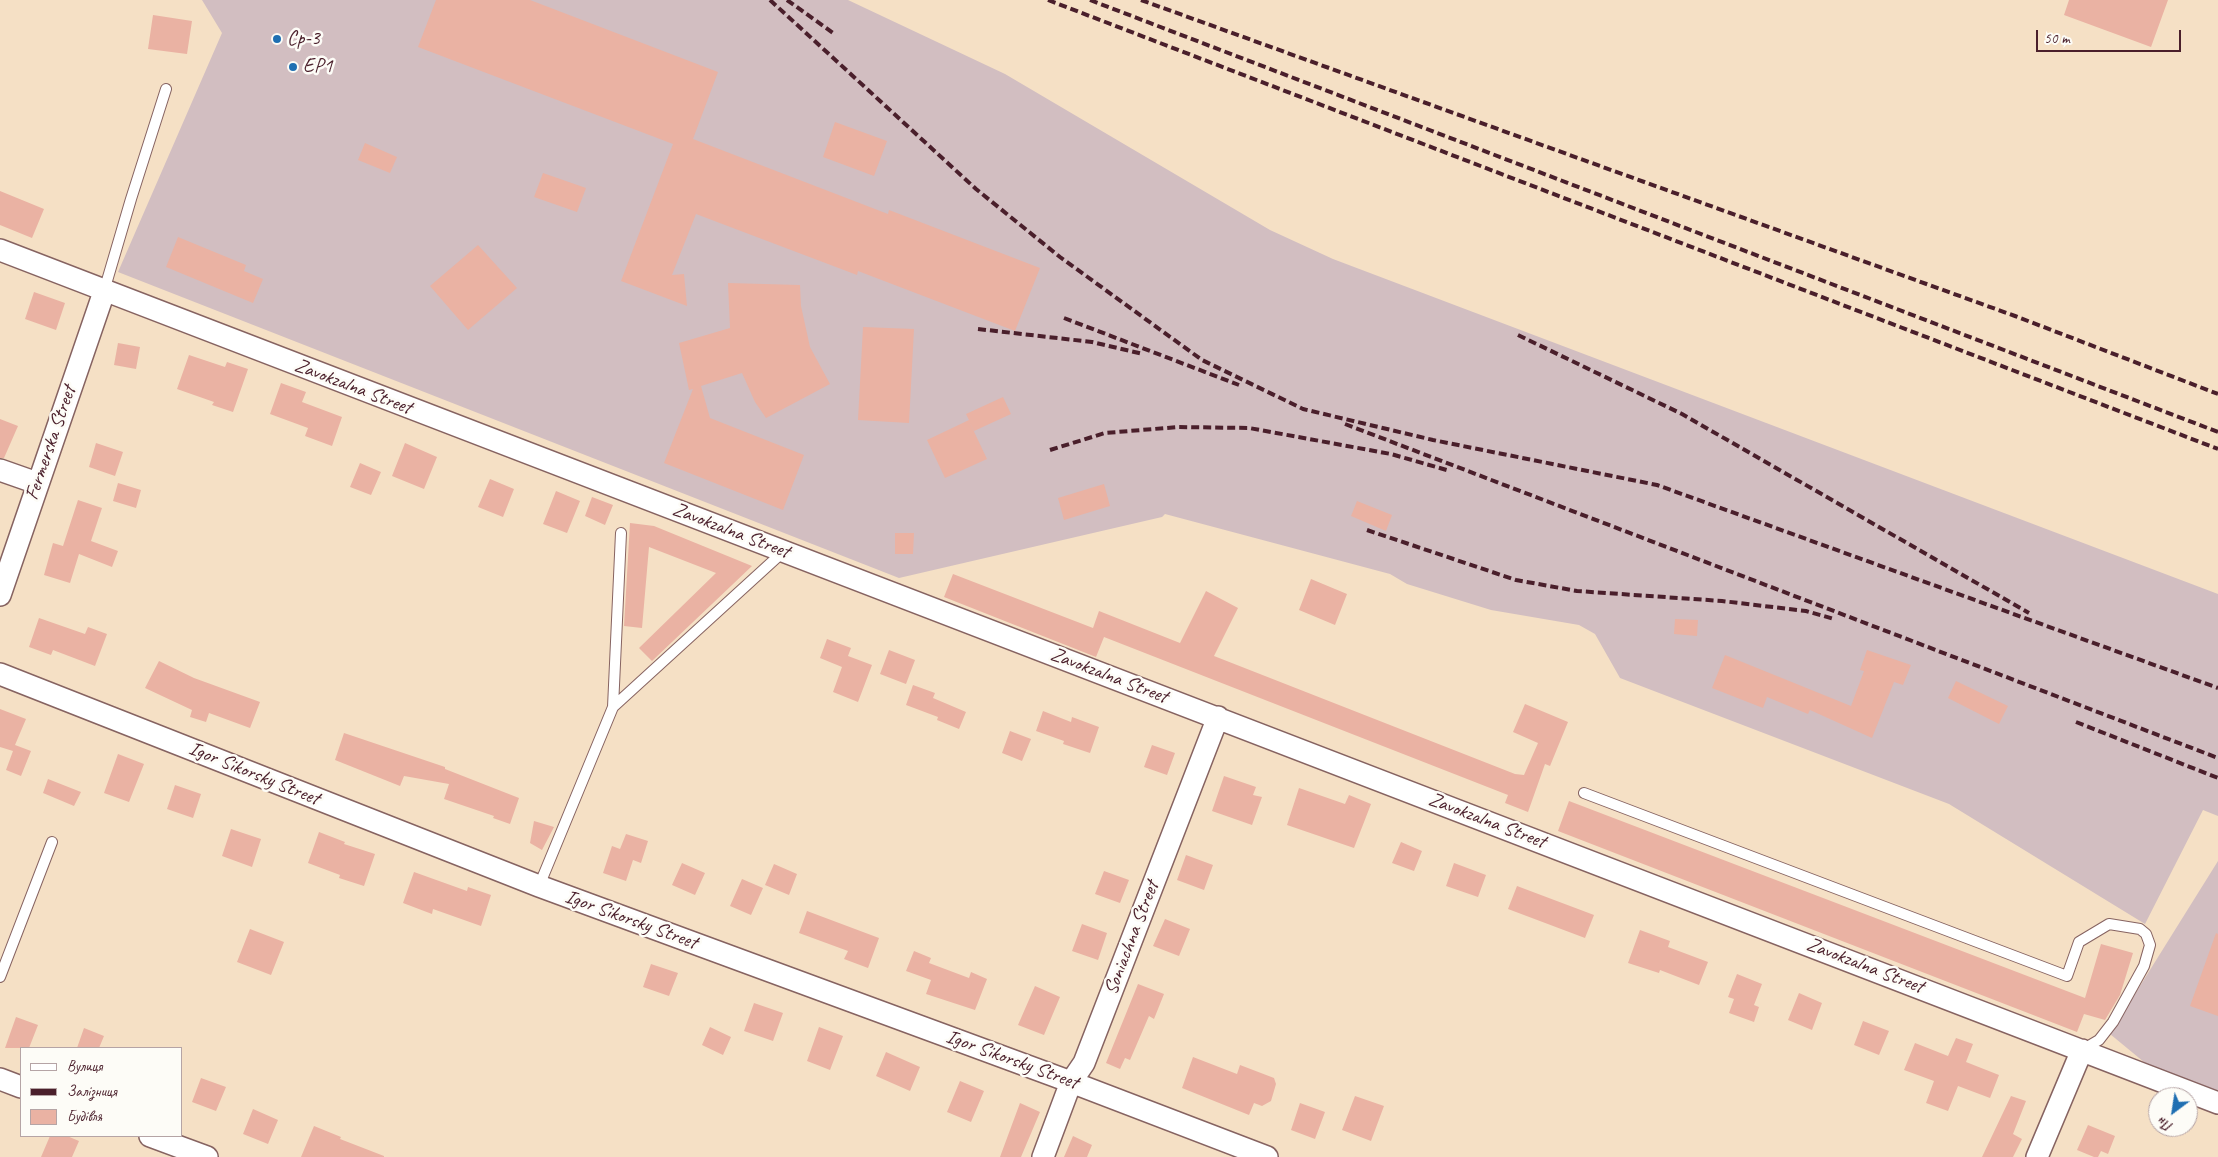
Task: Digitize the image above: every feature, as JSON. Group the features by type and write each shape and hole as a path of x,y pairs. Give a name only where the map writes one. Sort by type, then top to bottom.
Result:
{"street":[{"name":"Zavokzalna Street","path":"0,250 104,292 1218,717 2218,1103"},
{"name":"Fermerska Street","path":"0,595 104,292"},
{"path":"0,470 37,483"},
{"name":"Igor Sikorsky Street","path":"0,674 538,886 1071,1082 1267,1157"},
{"name":"Soniachna Street","path":"1043,1157 1071,1082 1084,1063 1218,717"},
{"path":"2038,1157 2082,1050"},
{"path":"0,1079 20,1087"},
{"path":"153,1137 207,1157"}],"lane":[{"path":"104,292 166,89"},
{"path":"538,886 613,707 621,533"},
{"path":"613,707 784,551"},
{"path":"1584,793 2067,976 2079,942 2109,924 2140,929 2146,934 2150,945 2144,966 2113,1022 2099,1040 2082,1050"},
{"path":"0,976 52,842"}],"shaded area":[{"path":"202,0 848,0 1005,74 1270,230 1333,259 2218,594 2218,816 2203,810 2145,924 1949,804 1620,678 1595,634 1579,625 1491,610 1407,584 1390,574 1165,514 1162,517 899,578 118,272 222,33"},
{"path":"2218,861 2218,1093 2150,1067 2110,1034"}],"building":[{"path":"436,0 530,0 718,72 693,139 888,214 889,210 1040,268 1015,331 858,271 857,275 696,214 672,275 684,274 687,306 621,281 673,144 418,47"},
{"path":"2069,0 2168,0 2151,47 2064,15"},
{"path":"153,15 192,21 187,54 148,49"},
{"path":"835,122 887,141 874,176 823,157"},
{"path":"365,143 397,157 390,173 358,160"},
{"path":"543,173 586,188 577,212 534,197"},
{"path":"0,191 44,209 32,238 0,225"},
{"path":"178,237 246,265 244,271 263,279 253,303 166,267"},
{"path":"478,245 517,288 468,330 430,286"},
{"path":"728,283 800,285 801,306 810,347 830,384 766,418 755,402 742,373 701,386 710,418 804,455 783,510 664,463 693,389 689,390 679,343 730,328"},
{"path":"34,292 65,303 56,330 25,319"},
{"path":"863,327 914,329 909,423 858,420"},
{"path":"118,343 140,347 136,369 114,365"},
{"path":"189,355 225,367 227,362 248,369 233,412 212,405 214,402 177,389"},
{"path":"281,383 306,392 302,402 342,417 332,446 305,436 308,428 270,414"},
{"path":"1003,397 1011,414 974,431 969,421 987,459 945,478 927,440 969,420 966,414"},
{"path":"0,419 18,426 4,458 0,458"},
{"path":"96,443 123,452 115,476 89,467"},
{"path":"405,443 437,457 424,489 392,476"},
{"path":"360,463 381,472 371,495 350,487"},
{"path":"490,479 514,489 503,517 478,507"},
{"path":"118,483 141,490 136,508 113,501"},
{"path":"1104,484 1110,506 1064,520 1058,498"},
{"path":"556,491 580,501 567,533 543,524"},
{"path":"592,497 613,505 605,525 585,516"},
{"path":"78,500 102,508 91,541 118,551 112,567 79,554 70,583 44,575 53,543 63,546"},
{"path":"1357,501 1392,515 1386,531 1351,516"},
{"path":"630,523 654,526 752,566 652,661 639,648 716,573 649,547 642,628 624,626"},
{"path":"895,533 914,533 913,554 895,554"},
{"path":"953,574 1093,628 1099,611 1180,643 1206,591 1238,608 1214,656 1515,774 1524,775 1538,743 1513,732 1525,704 1568,722 1550,766 1545,764 1528,812 1505,803 1508,795 1104,637 1096,657 944,597"},
{"path":"1311,579 1347,594 1335,625 1299,610"},
{"path":"39,618 85,634 88,627 107,634 95,666 53,650 51,655 29,647"},
{"path":"1675,619 1698,620 1697,636 1674,634"},
{"path":"827,639 851,648 848,656 872,665 858,702 833,692 842,667 820,658"},
{"path":"889,650 915,660 906,684 880,674"},
{"path":"1867,650 1911,665 1903,685 1894,682 1872,738 1810,710 1808,714 1767,697 1763,708 1712,688 1725,655 1851,706 1864,671 1860,670"},
{"path":"159,661 194,678 260,702 250,728 209,713 206,722 190,717 192,710 145,688"},
{"path":"1956,681 2008,706 1999,724 1948,698"},
{"path":"913,685 935,693 933,698 966,712 959,729 937,720 938,717 906,705"},
{"path":"0,709 26,719 15,745 31,751 21,776 6,770 13,751 0,747"},
{"path":"1043,711 1071,722 1072,717 1099,727 1090,753 1063,744 1064,741 1036,731"},
{"path":"1010,731 1031,739 1022,761 1002,753"},
{"path":"344,733 445,767 445,769 519,798 510,824 493,818 494,816 444,799 449,784 404,776 400,786 335,760"},
{"path":"1152,745 1175,753 1167,775 1144,767"},
{"path":"118,754 144,764 129,802 104,793"},
{"path":"1224,776 1256,787 1253,795 1262,797 1252,825 1212,811"},
{"path":"48,779 81,792 74,806 43,793"},
{"path":"175,785 201,794 193,818 167,809"},
{"path":"1299,788 1345,804 1349,795 1371,804 1354,848 1287,825"},
{"path":"1569,801 2085,998 2101,944 2133,953 2120,995 2105,1020 2084,1014 2077,1032 1558,831"},
{"path":"534,821 554,827 542,850 530,843"},
{"path":"231,829 261,839 252,867 222,856"},
{"path":"319,832 345,842 344,844 375,854 364,886 339,878 340,875 308,863"},
{"path":"626,834 648,841 641,863 633,860 626,881 603,873 612,846 620,849"},
{"path":"1401,842 1422,851 1414,871 1392,863"},
{"path":"1186,855 1213,865 1204,890 1177,880"},
{"path":"682,863 705,873 695,895 672,885"},
{"path":"1454,863 1486,875 1478,897 1446,886"},
{"path":"774,864 797,874 789,895 765,885"},
{"path":"1104,871 1129,880 1120,903 1095,894"},
{"path":"414,872 467,891 468,887 491,895 481,926 433,909 432,914 403,903"},
{"path":"742,879 763,888 751,915 730,906"},
{"path":"1517,886 1594,915 1585,938 1508,909"},
{"path":"807,911 879,938 868,968 844,959 848,951 799,933"},
{"path":"1165,919 1190,929 1179,956 1153,946"},
{"path":"1082,924 1107,933 1098,960 1072,951"},
{"path":"250,929 284,942 271,975 237,962"},
{"path":"1640,930 1670,941 1668,947 1708,962 1699,985 1660,970 1659,973 1628,963"},
{"path":"2216,933 2218,934 2218,1016 2190,1006"},
{"path":"914,951 931,958 929,963 969,978 971,972 987,979 975,1010 926,994 931,980 906,971"},
{"path":"651,964 678,973 669,996 643,987"},
{"path":"1737,974 1762,984 1754,1005 1759,1007 1754,1022 1729,1013 1734,999 1728,997"},
{"path":"1138,984 1164,994 1154,1019 1149,1016 1130,1060 1125,1058 1120,1069 1106,1063"},
{"path":"1035,986 1060,997 1044,1035 1018,1025"},
{"path":"1799,993 1822,1003 1812,1030 1788,1020"},
{"path":"754,1003 783,1013 773,1041 744,1031"},
{"path":"16,1017 38,1025 29,1047 5,1048"},
{"path":"1863,1021 1889,1031 1879,1055 1854,1045"},
{"path":"710,1027 731,1037 723,1055 702,1045"},
{"path":"819,1027 843,1036 830,1070 807,1061"},
{"path":"84,1028 104,1036 99,1047 77,1047"},
{"path":"1956,1038 1973,1044 1966,1062 1999,1075 1990,1098 1958,1086 1948,1111 1926,1103 1934,1081 1904,1070 1915,1043 1948,1056"},
{"path":"886,1052 920,1067 910,1091 876,1076"},
{"path":"1193,1057 1237,1074 1240,1065 1274,1078 1276,1084 1271,1101 1262,1106 1254,1103 1249,1115 1182,1088"},
{"path":"201,1078 226,1087 216,1111 192,1102"},
{"path":"960,1081 984,1091 971,1122 947,1112"},
{"path":"1355,1096 1384,1106 1371,1141 1342,1130"},
{"path":"2011,1096 2026,1101 2013,1134 2022,1139 2013,1157 1982,1157"},
{"path":"1020,1103 1040,1112 1021,1157 1000,1157"},
{"path":"1300,1103 1325,1112 1315,1139 1291,1130"},
{"path":"253,1109 278,1120 268,1144 243,1134"},
{"path":"2088,1125 2115,1136 2108,1154 2101,1151 2098,1157 2094,1157 2077,1150"},
{"path":"314,1126 341,1137 340,1139 384,1157 301,1157"},
{"path":"1073,1136 1092,1145 1087,1157 1064,1157"},
{"path":"50,1137 69,1137 79,1141 72,1157 41,1157"}],"railway":[{"path":"770,0 976,189 1060,257 1202,360 1303,409 1433,440 1657,485 2218,688"},
{"path":"787,0 833,33"},
{"path":"1048,0 2218,449"},
{"path":"1090,0 2218,432"},
{"path":"1141,0 2015,316 2218,394"},
{"path":"1064,318 1239,385"},
{"path":"978,329 1092,342 1143,354"},
{"path":"1518,335 1682,414 2029,613"},
{"path":"1345,424 2218,758"},
{"path":"1050,450 1105,433 1178,427 1249,428 1391,454 1450,471"},
{"path":"1367,530 1516,580 1577,591 1722,601 1806,611 1834,619"},
{"path":"2076,722 2218,778"}],"place":[{"name":"Ср-3","path":"277,39"},
{"name":"ЕР1","path":"293,67"}]}
